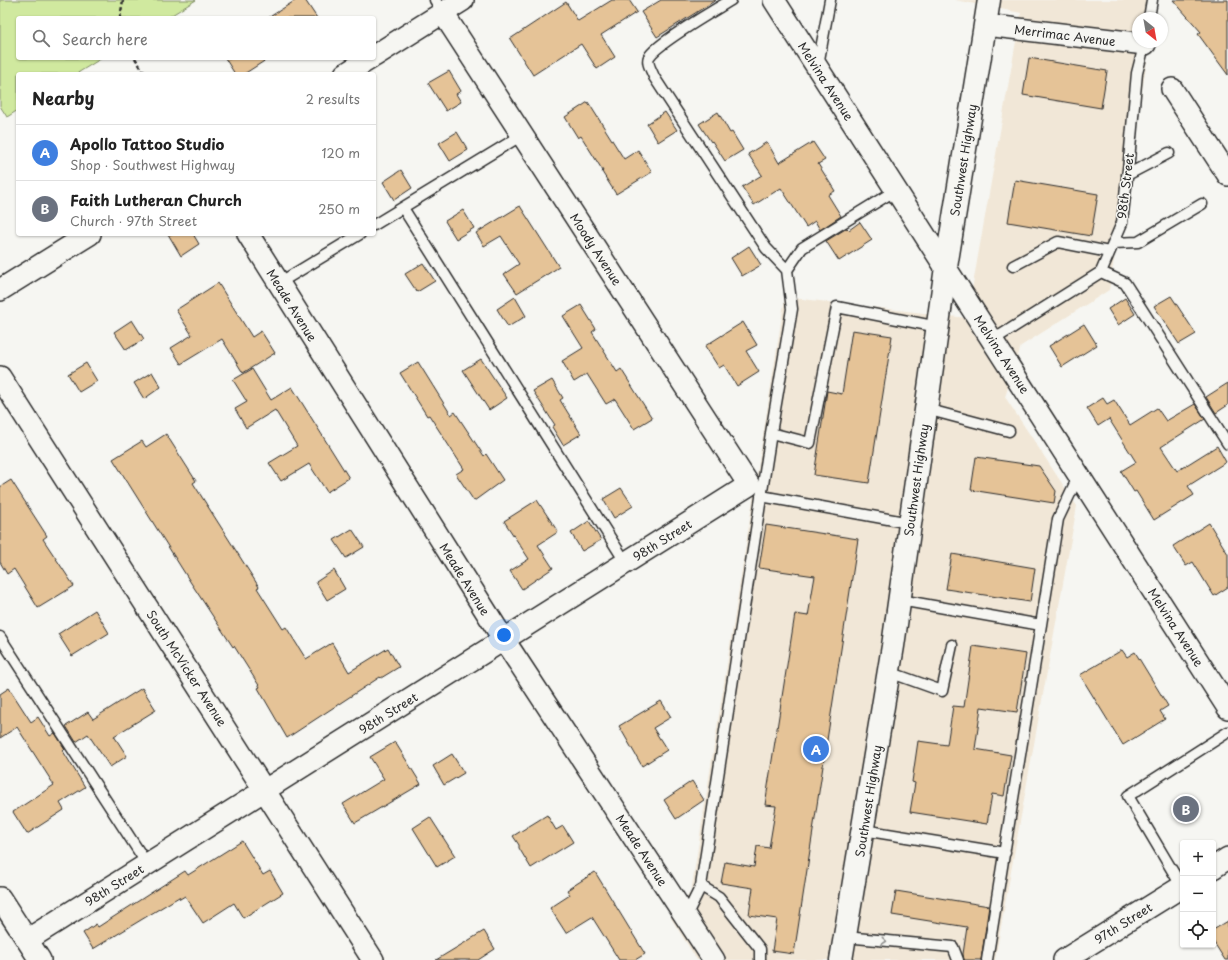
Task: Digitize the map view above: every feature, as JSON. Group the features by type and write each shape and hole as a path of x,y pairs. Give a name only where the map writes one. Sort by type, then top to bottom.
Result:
{"main road":[{"name":"Southwest Highway","path":"841,960 889,672 946,267 989,0"}],"street":[{"path":"376,54 439,6 463,0"},
{"name":"Melvina Avenue","path":"774,0 1228,708"},
{"name":"Moody Avenue","path":"439,6 755,491"},
{"name":"Merrimac Avenue","path":"985,25 1132,42"},
{"path":"348,72 368,60"},
{"path":"1172,89 1228,175"},
{"path":"0,290 87,236"},
{"name":"Meade Avenue","path":"249,236 504,640 714,960"},
{"name":"South McVicker Avenue","path":"0,377 373,960"},
{"name":"98th Street","path":"27,940 626,563 755,491"},
{"path":"1216,866 1228,858"},
{"name":"97th Street","path":"1064,960 1180,888"},
{"path":"0,898 40,960"}],"lane":[{"path":"686,916 701,886 755,491 771,433 792,309 787,270 766,248 654,77 648,62 650,56 664,43 731,0"},
{"path":"817,67 830,0"},
{"path":"1150,12 1152,0"},
{"name":"98th Street","path":"1101,272 1122,223 1137,73 1144,48"},
{"path":"376,224 522,135"},
{"path":"1127,175 1169,153"},
{"path":"787,270 802,248 896,190"},
{"path":"1013,266 1058,242 1111,248 1138,242 1202,204"},
{"path":"403,208 626,563"},
{"path":"279,283 357,236"},
{"path":"993,340 1101,272 1125,283 1228,444"},
{"path":"771,433 810,442 837,307 938,327"},
{"path":"926,409 1009,431"},
{"path":"987,960 1058,519 1079,475"},
{"path":"755,491 910,523"},
{"path":"900,600 1041,625"},
{"path":"0,637 147,864"},
{"path":"889,672 942,691 952,645"},
{"path":"1180,884 1128,796 1228,732"},
{"path":"863,830 1005,853"},
{"path":"701,886 719,896 760,949 760,960"},
{"path":"845,937 953,947 958,960"}],"path":[{"path":"120,16 123,0"},
{"path":"136,60 144,72"}],"shaded area":[{"path":"955,0 1157,0 1155,12 1132,12 1132,48 1149,48 1109,290 1021,346 1005,397 1077,506 995,960 697,960 671,918 691,892 785,297 967,318 1021,13"}],"green space":[{"path":"0,0 196,0 170,16 16,16 16,60 99,60 79,72 16,72 16,111 7,117 0,106"}],"building":[{"path":"296,0 305,0 316,16 271,16"},
{"path":"612,0 629,0 637,12 601,35 615,57 597,69 581,44 533,75 510,39 566,2 578,21"},
{"path":"661,0 716,0 657,37 641,12"},
{"path":"1173,0 1228,0 1228,75 1198,34 1201,32"},
{"path":"1029,58 1107,71 1101,108 1023,95"},
{"path":"226,60 266,60 247,72 234,72"},
{"path":"449,71 461,91 456,94 461,102 446,111 428,83"},
{"path":"588,102 624,159 638,150 652,172 616,194 581,136 578,138 565,117"},
{"path":"665,112 677,130 658,142 647,124"},
{"path":"718,112 730,133 732,132 743,150 725,161 699,124"},
{"path":"457,132 468,150 450,161 439,143"},
{"path":"767,142 779,163 813,142 825,160 818,164 835,191 828,195 841,216 820,230 815,221 806,227 781,188 754,205 742,187 762,175 748,154"},
{"path":"401,170 412,188 394,200 383,182"},
{"path":"1015,180 1098,194 1091,236 1008,222"},
{"path":"520,206 559,267 517,293 504,274 519,264 501,236 484,246 476,233"},
{"path":"463,210 474,228 456,239 445,221"},
{"path":"860,222 872,240 839,261 826,241 847,228 849,230"},
{"path":"169,236 194,236 199,244 181,256"},
{"path":"749,246 761,265 742,276 731,258"},
{"path":"423,263 435,281 417,292 405,274"},
{"path":"218,283 252,337 261,331 275,353 243,373 222,339 181,364 171,348 192,335 176,310"},
{"path":"1171,296 1196,334 1179,344 1154,306"},
{"path":"515,297 526,316 508,327 497,309"},
{"path":"1125,298 1135,314 1118,325 1108,309"},
{"path":"581,305 596,329 592,332 617,372 621,369 652,418 634,429 615,399 606,404 587,374 574,382 562,361 583,348 563,316"},
{"path":"132,320 144,339 126,350 114,332"},
{"path":"743,322 757,345 746,351 759,372 737,386 724,365 719,368 705,346"},
{"path":"1084,324 1097,345 1062,367 1049,346"},
{"path":"852,330 892,336 869,483 814,475 827,391 842,394"},
{"path":"481,359 507,398 489,410 463,370"},
{"path":"418,362 451,415 455,412 484,456 486,454 503,480 474,501 456,474 464,469 429,415 427,416 400,373"},
{"path":"86,363 97,381 79,392 68,374"},
{"path":"252,369 271,400 292,387 349,478 327,492 309,464 281,481 269,463 297,446 275,410 246,428 235,409 247,402 233,380"},
{"path":"152,372 161,387 144,399 134,383"},
{"path":"552,380 563,398 560,400 581,434 563,445 552,427 555,425 533,391"},
{"path":"1228,383 1228,405 1216,413 1206,397"},
{"path":"1103,398 1107,404 1114,400 1130,425 1157,408 1166,421 1195,404 1205,419 1161,447 1177,471 1217,446 1226,462 1188,486 1194,495 1154,520 1136,491 1134,492 1121,471 1136,462 1109,419 1098,426 1087,408"},
{"path":"166,434 196,481 193,483 259,587 257,588 283,629 286,627 306,659 332,643 349,672 388,648 399,667 381,678 380,677 287,738 258,688 260,687 191,583 113,459 142,441 146,447"},
{"path":"976,457 1039,466 1056,491 1054,503 971,490"},
{"path":"11,480 47,536 43,539 74,586 38,608 14,569 7,574 0,562 0,487"},
{"path":"621,488 633,506 614,518 603,499"},
{"path":"537,500 558,532 538,545 553,568 522,589 510,571 529,559 504,521"},
{"path":"589,521 601,540 582,551 571,533"},
{"path":"1209,523 1228,554 1228,587 1214,596 1193,562 1186,566 1173,546"},
{"path":"766,525 858,539 794,954 772,951 777,919 749,915 753,888 721,883 725,862 754,867 757,846 769,848 776,806 765,805 795,614 808,616 815,576 759,568"},
{"path":"352,529 364,547 346,558 334,540"},
{"path":"952,554 1035,568 1030,602 946,589"},
{"path":"334,570 345,589 327,600 316,582"},
{"path":"95,610 109,633 72,656 58,634"},
{"path":"973,646 1026,654 1017,712 981,707 975,749 1011,755 1004,796 992,794 987,824 910,812 915,783 912,782 918,741 947,745 953,706 964,707"},
{"path":"1122,650 1127,657 1135,652 1168,706 1160,711 1165,719 1123,745 1080,675"},
{"path":"9,688 31,722 38,717 50,736 55,733 65,749 63,751 85,787 60,803 64,810 27,834 13,812 54,785 17,727 0,738 0,694"},
{"path":"142,688 156,710 114,736 127,756 110,767 88,734 76,742 66,726 88,712 93,719"},
{"path":"661,701 671,717 653,728 667,750 642,766 619,726"},
{"path":"395,742 421,784 355,823 343,804 384,779 370,757"},
{"path":"452,754 464,773 444,785 433,766"},
{"path":"692,781 704,800 676,819 664,800"},
{"path":"547,815 556,830 563,826 573,842 531,868 513,836"},
{"path":"430,817 455,856 437,867 413,828"},
{"path":"242,841 263,875 270,871 283,893 243,918 234,903 203,923 185,896 180,899 179,897 93,949 83,933 96,924 98,927 185,871 188,875"},
{"path":"595,872 645,954 635,960 619,960 592,917 566,933 550,908 570,895 567,890"},
{"path":"896,891 989,906 981,960 964,960 963,954 967,927 892,915"},
{"path":"1228,921 1228,960 1225,960 1216,946 1216,928"},
{"path":"484,931 495,949 478,960 436,960"}],"place":[{"name":"Apollo Tattoo Studio","path":"816,749"},
{"name":"Faith Lutheran Church","path":"1186,809"}]}
